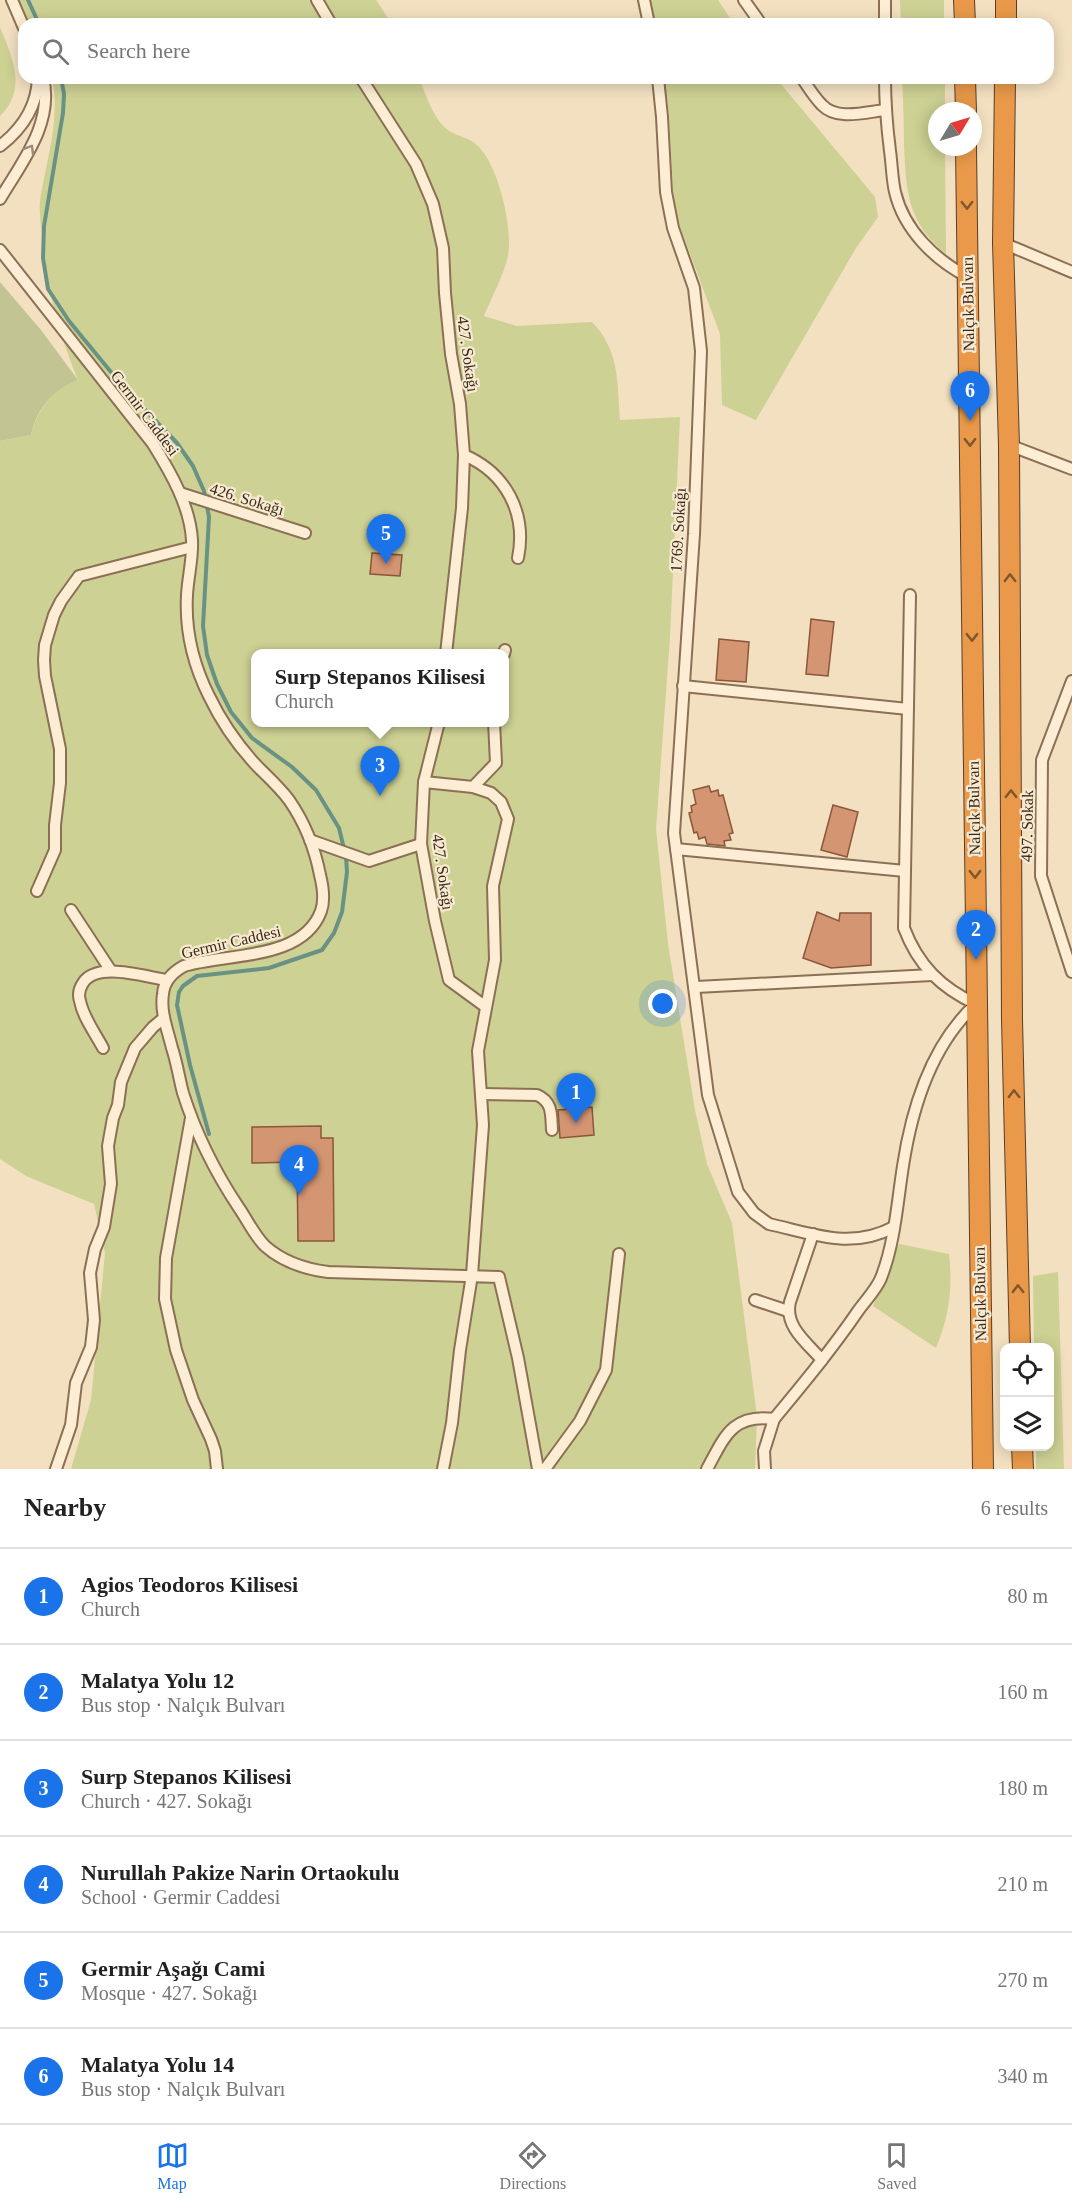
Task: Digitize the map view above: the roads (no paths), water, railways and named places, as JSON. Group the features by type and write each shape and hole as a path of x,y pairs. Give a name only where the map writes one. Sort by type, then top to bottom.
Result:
{"highway":[{"path":"964,0 965,18"},
{"path":"1006,0 1006,18"},
{"path":"965,84 966,102"},
{"path":"1005,84 1003,243 1009,446 1012,1020 1020,1343"},
{"name":"Nalçık Bulvarı","path":"966,156 983,1469"},
{"path":"1022,1451 1023,1469"}],"street":[{"path":"12,0 20,18"},
{"path":"317,0 328,18"},
{"path":"644,0 648,18"},
{"path":"744,0 757,18"},
{"path":"885,0 885,18"},
{"path":"0,146 13,136 27,117 36,96 37,84"},
{"path":"0,199 40,129 45,109 44,84"},
{"name":"427. Sokağı","path":"365,84 416,164 439,226 445,263 445,293 451,354 460,404 464,455 462,508 447,649"},
{"name":"1769. Sokağı","path":"659,84 666,192 673,228 694,288 701,351 694,534 674,833 696,987 708,1095 738,1192 754,1213 769,1224 850,1240 874,1237 894,1227"},
{"path":"806,84 821,104 831,111 842,114 885,110"},
{"path":"885,84 885,110 896,193 904,213 915,232 933,253 956,271 968,277"},
{"path":"1003,243 1072,272"},
{"name":"Germir Caddesi","path":"0,250 153,444 180,494 190,525 192,547 187,596 188,629 202,681 230,731 289,800 310,840 318,864 324,903 318,919 306,934 298,940 277,948 184,966 177,969 167,980 162,995 164,1018 191,1116 212,1164 249,1226 266,1247 288,1262 328,1272 499,1277 518,1358 538,1469"},
{"path":"1009,446 1072,469"},
{"path":"464,455 484,465 512,497 520,526 518,558"},
{"name":"426. Sokağı","path":"180,494 305,533"},
{"path":"37,891 55,850 60,783 60,748 46,684 44,660 49,629 54,615 79,576 122,567 192,547"},
{"path":"765,1469 764,1451 774,1419 822,1360 880,1281 894,1227 907,1143 921,1095 941,1047 957,1024 976,1004 950,990 932,975 914,950 904,928 910,595"},
{"name":"497. Sokak","path":"1072,681 1042,760 1041,876 1072,972"},
{"path":"683,686 908,709"},
{"name":"427. Sokağı","path":"438,727 424,782 421,844 435,921 449,980 486,1007"},
{"path":"473,787 496,763 494,727"},
{"path":"424,782 473,787 497,797 505,807 508,819 493,886 495,960 478,1051 483,1125 472,1275 444,1465 453,1469"},
{"path":"310,840 369,861 421,844"},
{"path":"676,849 905,871"},
{"path":"71,910 111,971"},
{"path":"103,1048 82,1007 79,991 89,976 101,971 111,971 167,980"},
{"path":"696,987 932,975"},
{"path":"56,1469 70,1425 76,1383 91,1347 94,1320 90,1273 95,1249 104,1227 111,1184 108,1146 121,1082 135,1048 164,1018"},
{"path":"481,1094 537,1095 551,1109 552,1130"},
{"path":"191,1116 166,1258 165,1299 176,1350 193,1400 211,1439 217,1469"},
{"path":"813,1234 789,1311 791,1325 822,1360"},
{"path":"545,1469 580,1421 606,1370 619,1254"},
{"path":"755,1300 789,1311"},
{"path":"707,1469 728,1432 734,1427 758,1418 774,1419"}],"waterway":[{"path":"28,0 36,18"},
{"path":"62,84 63,113 44,226 43,258 48,289 69,321 125,389 177,443 193,466 204,491 209,517 203,626 207,655 217,684 231,712 252,738 292,767 316,790 339,828 346,857 347,872 342,912 334,933 322,950 269,968 197,976 183,986 179,992 177,1005 190,1065 209,1134"}],"place":[{"name":"Malatya Yolu 14","path":"970,421"},
{"name":"Germir Aşağı Cami","path":"386,564"},
{"name":"Surp Stepanos Kilisesi","path":"380,796"},
{"name":"Malatya Yolu 12","path":"976,960"},
{"name":"Agios Teodoros Kilisesi","path":"576,1123"},
{"name":"Nurullah Pakize Narin Ortaokulu","path":"299,1195"}]}
